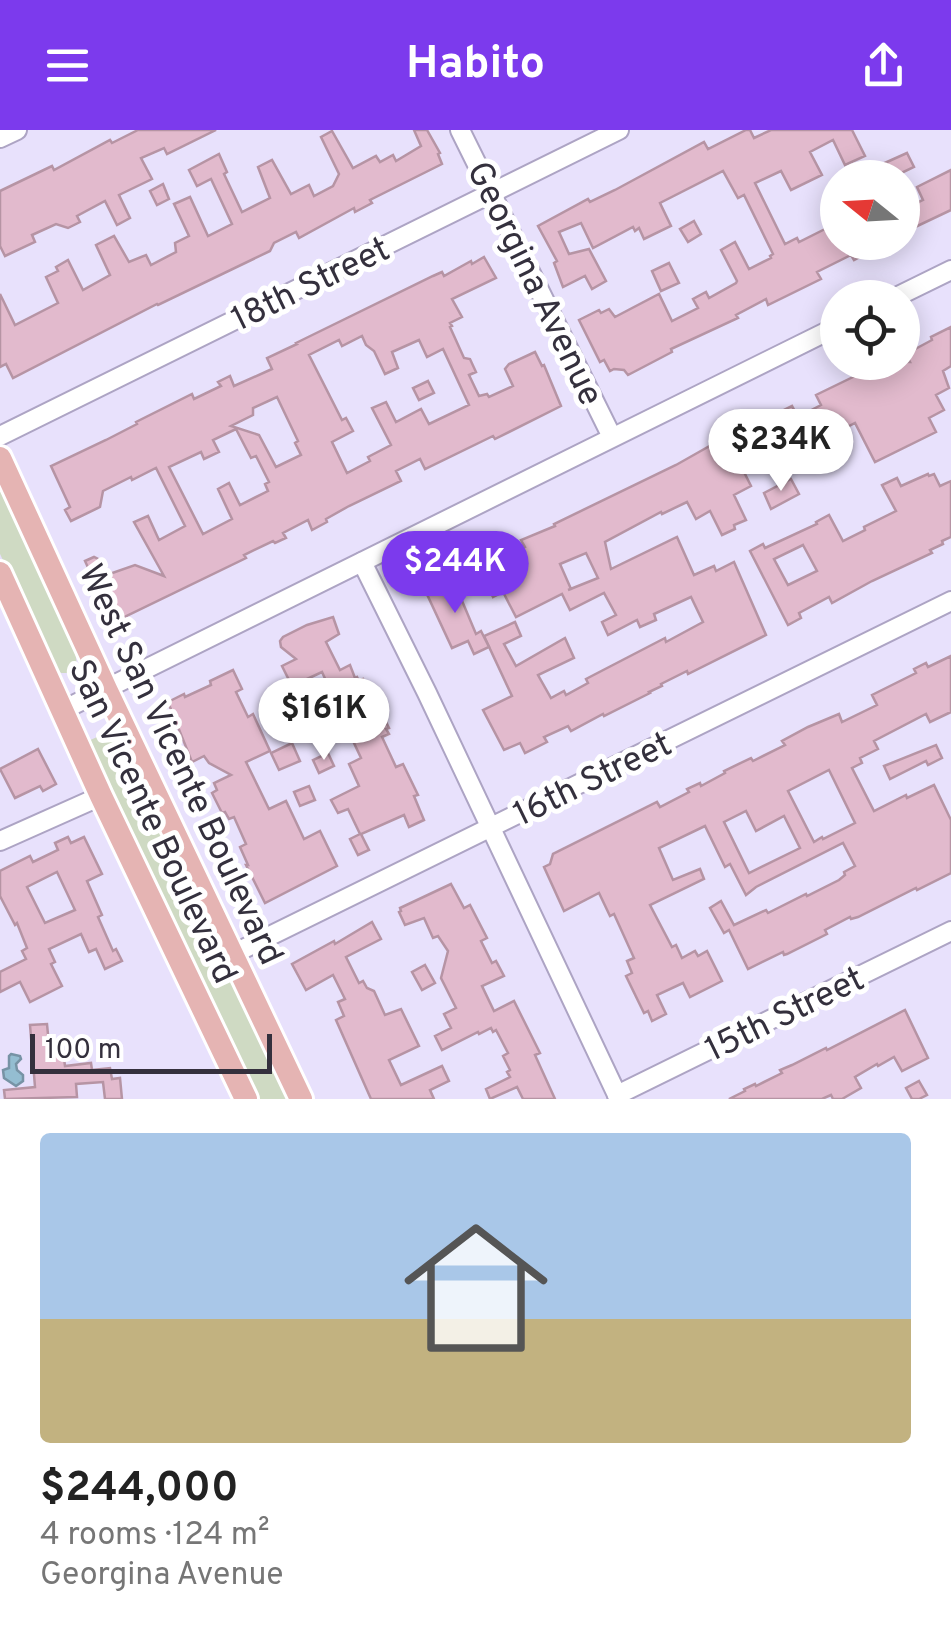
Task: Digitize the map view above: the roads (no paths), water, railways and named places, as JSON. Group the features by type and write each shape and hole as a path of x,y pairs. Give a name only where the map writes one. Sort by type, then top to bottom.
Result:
{"main road":[{"name":"West San Vicente Boulevard","path":"0,458 301,1099"},
{"name":"San Vicente Boulevard","path":"0,573 246,1099"}],"street":[{"path":"0,138 17,130"},
{"name":"Georgina Avenue","path":"460,130 612,437"},
{"name":"18th Street","path":"0,436 620,130"},
{"path":"920,285 951,270"},
{"path":"62,710 820,335"},
{"path":"362,562 618,1097"},
{"name":"16th Street","path":"233,954 951,601"},
{"path":"0,841 101,796"},
{"name":"15th Street","path":"618,1097 951,931"}],"water":[{"path":"11,1054 21,1059 16,1064 23,1081 16,1086 4,1078 3,1070 9,1068"}]}
